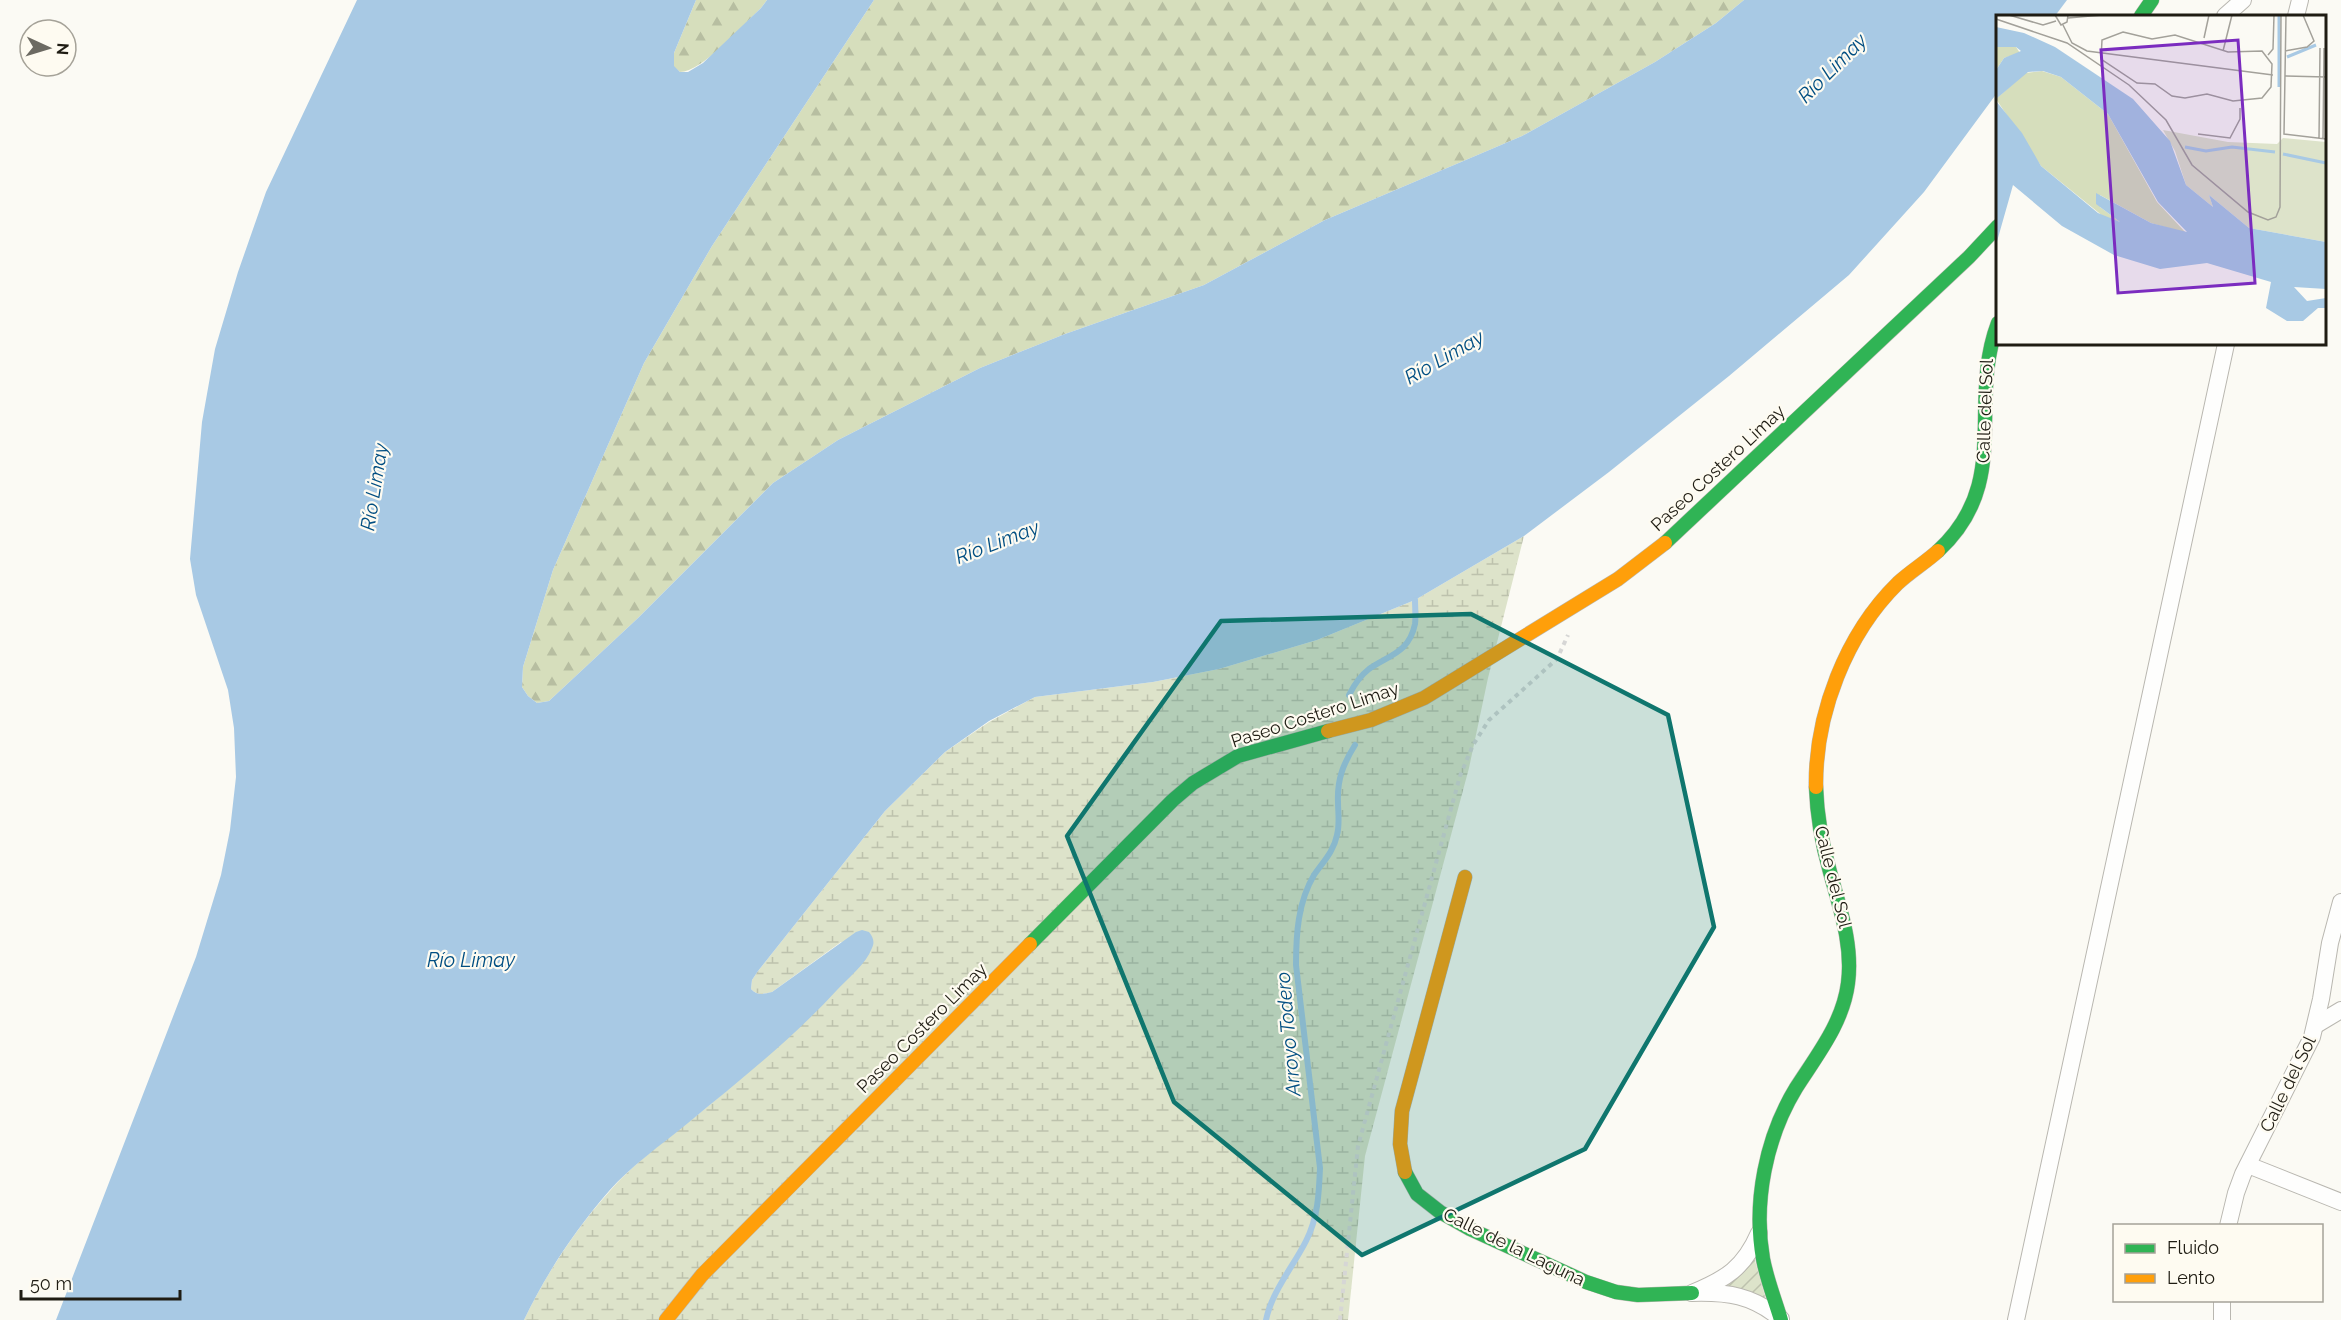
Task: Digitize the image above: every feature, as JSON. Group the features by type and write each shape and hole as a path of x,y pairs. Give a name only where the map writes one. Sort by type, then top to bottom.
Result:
{"street":[{"path":"2142,15 2152,0"},
{"path":"2226,15 2243,0"},
{"path":"2296,15 2300,0"},
{"name":"Paseo Costero Limay","path":"666,1320 702,1275 1173,800 1193,783 1215,768 1260,748 1371,720 1424,698 1640,564 1677,533 1969,257 1996,228"},
{"name":"Calle del Sol","path":"1781,1319 1762,1256 1760,1229 1764,1175 1776,1129 1784,1109 1837,1023 1848,984 1848,940 1826,857 1816,801 1816,766 1824,723 1841,671 1865,624 1898,583 1951,539 1975,500 1983,475 1986,451 1984,376 1986,357 1996,327"},
{"path":"2016,1320 2226,345"},
{"name":"Calle de la Laguna","path":"1465,877 1402,1111 1399,1147 1402,1165 1418,1194 1447,1216 1584,1282 1624,1293 1647,1296 1692,1293 1739,1296 1761,1304 1781,1319"},
{"name":"Calle del Sol","path":"2228,1224 2236,1193 2248,1165 2316,1025 2330,943 2341,903"},
{"path":"2330,943 2341,971"},
{"path":"2316,1025 2341,1010"},
{"path":"2248,1165 2341,1202"},
{"name":"Calle de la Laguna","path":"1692,1293 1717,1282 1737,1268 1751,1252 1760,1229"},
{"path":"2222,1302 2222,1320"}],"highlighted area":[{"path":"1471,614 1668,715 1714,927 1585,1149 1362,1255 1174,1102 1067,836 1221,621"}],"green space":[{"path":"696,0 767,0 711,56 689,70 680,72 674,67 674,53"},
{"path":"874,0 1744,0 1716,23 1655,62 1522,136 1325,220 1204,285 1065,334 980,368 838,440 773,483 638,618 549,701 537,703 522,687 523,667 553,570 644,363 712,246"},
{"path":"1524,536 1488,678 1469,768 1365,1156 1348,1320 524,1320 562,1253 584,1222 621,1179 777,1046 867,956 841,942 772,992 758,994 751,989 752,980 758,971 885,811 945,752 989,722 1035,697 1153,682 1219,669 1317,640 1415,600"},
{"path":"1754,1257 1766,1300 1718,1288"}],"water":[{"name":"Río Limay","path":"357,0 696,0 674,53 674,66 680,72 688,72 703,63 767,0 874,0 712,246 644,363 553,570 523,667 522,687 537,703 549,701 638,618 773,483 838,440 980,368 1065,334 1204,285 1325,220 1522,136 1655,62 1716,23 1744,0 2067,0 2056,15 1996,15 1996,94 1924,192 1849,275 1729,376 1609,472 1524,536 1415,600 1317,640 1219,669 1153,682 1035,697 989,721 945,752 885,811 758,971 752,980 751,989 758,994 772,992 862,930 869,932 873,942 866,960 784,1043 618,1182 584,1221 562,1253 524,1320 56,1320 196,957 221,875 230,830 236,777 234,728 228,690 196,595 190,559 202,422 215,349 238,272 266,192"}],"waterway":[{"name":"Arroyo Todero","path":"1349,695 1366,672 1397,652 1408,641 1415,624 1415,600"},
{"name":"Arroyo Todero","path":"1266,1320 1273,1299 1310,1232 1317,1205 1320,1168 1296,965 1297,930 1304,896 1314,875 1336,841 1340,779 1355,745"}],"traffic: fast":[{"path":"2142,15 2152,0"},
{"path":"1665,543 1969,257 1996,228"},
{"path":"1938,551 1961,525 1975,498 1982,470 1986,384 1996,331"},
{"path":"1030,944 1173,800 1193,783 1238,756 1328,731"},
{"path":"1781,1320 1765,1267 1760,1237 1764,1170 1777,1127 1786,1107 1841,1012 1849,969 1845,927 1820,830 1816,787"},
{"path":"1405,1172 1417,1194 1440,1212 1470,1229 1586,1282 1616,1292 1638,1295 1692,1293"}],"traffic: slow":[{"path":"1328,731 1371,720 1424,698 1618,579 1665,543"},
{"path":"1816,787 1821,732 1837,677 1849,651 1863,626 1880,603 1898,583 1938,551"},
{"path":"1405,1172 1400,1144 1402,1111 1465,877"},
{"path":"666,1320 702,1275 1030,944"}]}
